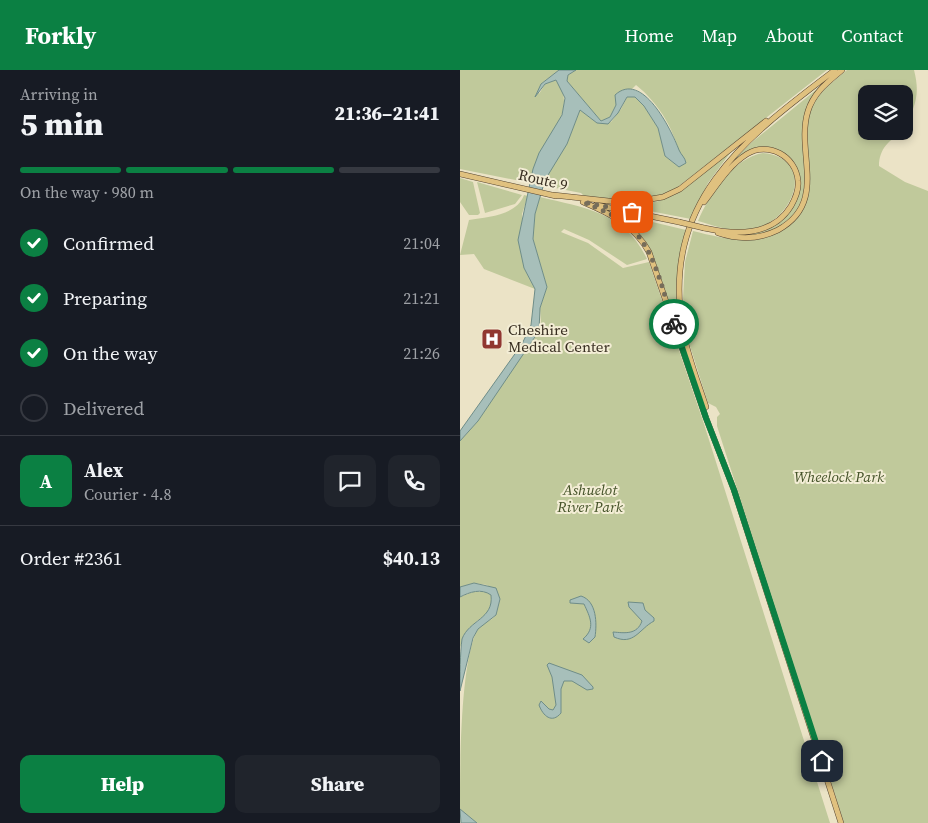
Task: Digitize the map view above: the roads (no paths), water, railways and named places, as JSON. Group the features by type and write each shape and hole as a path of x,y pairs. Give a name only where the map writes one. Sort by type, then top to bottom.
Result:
{"highway":[{"path":"721,458 688,352 680,309 680,284 685,248 697,210 712,182 728,160 787,107 835,70"},
{"path":"711,229 736,237 763,237 782,227 795,216 806,194 809,180 806,136 808,111 820,89 842,70"},
{"path":"553,195 627,203 667,196 680,189 752,130 787,107"},
{"path":"697,210 724,175 753,151 768,149 778,152 794,167 798,182 796,194 789,209 777,221 765,228 750,232 711,229"},
{"name":"Route 9","path":"460,174 711,229"},
{"path":"583,202 625,223 644,244 734,490 841,823"}],"water":[{"path":"559,70 576,70 568,75 567,81 601,121 610,117 616,105 615,95 625,89 635,90 645,96 662,117 686,163 679,167 665,156 658,128 644,106 635,97 627,97 618,113 608,124 597,123 580,110 567,144 545,180 535,214 533,239 547,287 540,308 539,331 478,421 460,441 460,431 522,344 531,325 535,289 524,268 518,240 533,169 539,153 562,115 565,98 556,80 545,84 535,97 541,84"},
{"path":"474,583 496,588 500,599 496,615 478,629 473,638 460,691 462,639 470,627 485,614 491,603 491,595 479,591 460,597 460,587"},
{"path":"581,596 590,603 595,614 595,637 589,643 583,639 591,627 590,618 584,604 570,603 570,600"},
{"path":"628,602 643,603 645,610 654,618 654,621 631,638 621,639 614,637 613,632 626,633 634,631 640,626 642,621 629,607"},
{"path":"549,663 582,675 593,687 593,689 587,690 572,681 564,681 561,689 561,713 554,718 545,715 539,705 541,701 549,709 553,710 556,705 552,677 547,665"},
{"path":"460,809 477,823 461,823"}],"place":[{"name":"Cheshire Medical Center","path":"492,339"}],"park label":[{"name":"Wheelock Park","path":"839,477"},
{"name":"Ashuelot River Park","path":"590,498"}]}
